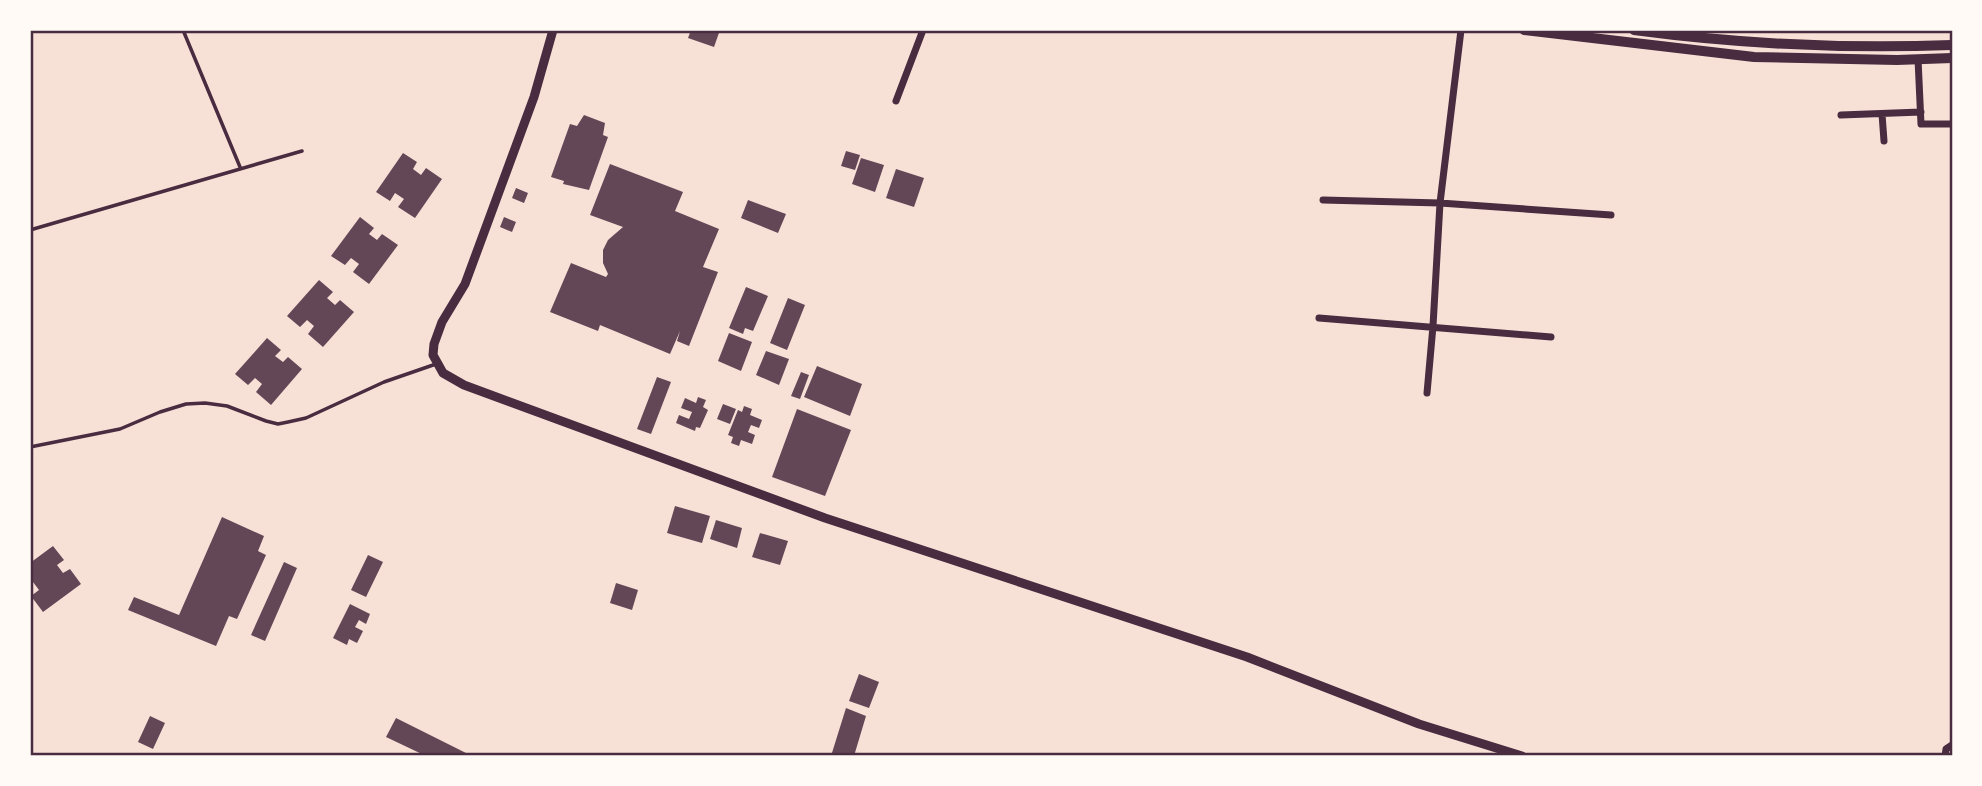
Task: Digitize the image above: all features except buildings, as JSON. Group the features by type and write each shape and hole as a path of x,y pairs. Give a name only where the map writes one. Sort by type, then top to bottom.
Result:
{"main road":[{"path":"1524,30 1754,57 1952,58"},
{"path":"1634,30 1743,42 1865,46 1952,45"}],"street":[{"path":"553,30 534,97 465,284 437,333 433,355 443,373 464,384 825,518 1247,657 1419,724 1522,756"},
{"path":"896,102 923,30"},
{"path":"1427,393 1440,203 1461,30"},
{"path":"1918,59 1922,124 1952,124"},
{"path":"1841,116 1921,112"},
{"path":"1882,114 1884,141"},
{"path":"1323,200 1440,203 1612,215"},
{"path":"1319,318 1551,337"},
{"path":"1945,756 1946,749 1952,745"}],"lane":[{"path":"183,30 240,167"},
{"path":"30,230 302,151"},
{"path":"30,447 120,429 186,404 227,406 266,421 278,424 288,422 306,418 384,382 436,364"}]}
